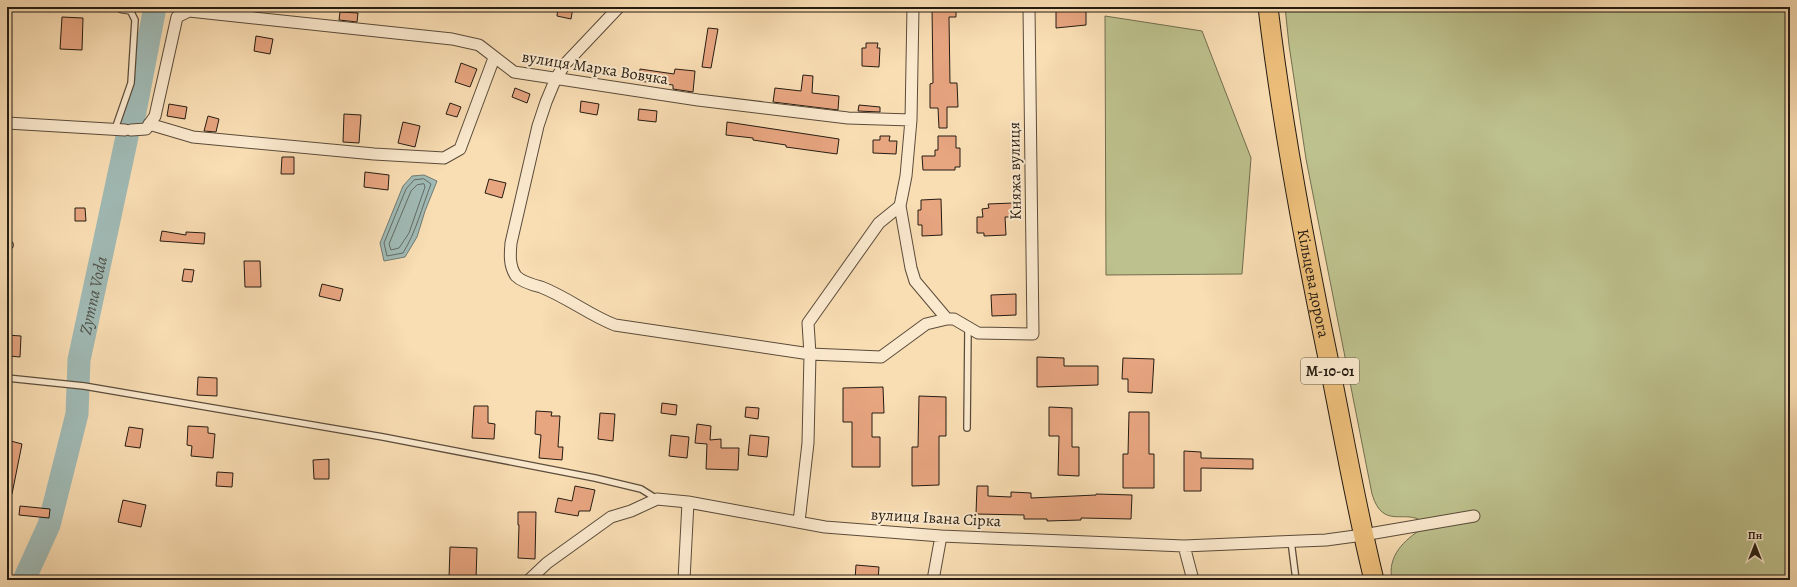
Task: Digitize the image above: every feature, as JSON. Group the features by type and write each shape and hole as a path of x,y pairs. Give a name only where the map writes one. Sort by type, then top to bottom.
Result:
{"highway":[{"name":"Кільцева дорога","path":"1268,7 1274,55 1310,269 1363,535 1374,580"}],"street":[{"path":"619,7 566,62 556,78 546,102 538,126 511,243 510,262 516,275 522,280 546,289 600,319 615,325 810,354 881,357 926,324 947,319 954,319 968,329"},
{"path":"913,7 911,120 906,176 900,206 911,268 915,281 947,319"},
{"name":"Княжа вулиця","path":"968,329 978,333 1033,334 1029,7"},
{"name":"вулиця Марка Вовчка","path":"149,124 156,116 177,17 189,12 452,38 479,45 514,72 698,100 840,117 911,120"},
{"path":"7,123 124,130 146,129 149,124 193,137 374,154 444,158 460,149 494,58"},
{"path":"799,522 808,443 810,354 808,323 879,223 900,206"},
{"path":"529,580 547,563 611,517 631,511 657,499"},
{"name":"вулиця Івана Сірка","path":"657,499 688,502 825,527 941,536 1184,546 1326,540 1474,516"},
{"path":"684,580 688,502"},
{"path":"933,580 941,536"},
{"path":"1184,546 1193,580"}],"lane":[{"path":"124,130 131,83 135,20 126,7"},
{"path":"967,428 968,329"},
{"path":"7,378 84,386 383,437 595,478 641,489 657,499"},
{"path":"1291,541 1296,580"}],"green space":[{"path":"1285,7 1790,7 1790,580 1392,580 1392,563 1398,550 1409,538 1423,528 1423,522 1416,518 1395,517 1382,512 1372,494 1306,159 1289,45"},
{"path":"1105,16 1202,31 1251,158 1242,274 1106,275"}],"water":[{"path":"424,175 437,181 425,211 417,237 405,257 384,261 380,243 403,186 412,176"}],"building":[{"path":"558,7 573,7 571,19 557,16"},
{"path":"932,7 956,7 956,17 949,17 950,83 957,83 958,107 947,107 947,128 939,128 938,108 930,108 930,84 933,83"},
{"path":"1063,7 1086,7 1086,25 1056,28 1056,9 1063,9"},
{"path":"340,12 358,13 357,22 339,20"},
{"path":"62,17 83,18 82,50 60,49"},
{"path":"708,28 718,29 711,68 702,67"},
{"path":"256,36 273,39 270,54 254,51"},
{"path":"866,43 878,43 877,48 880,48 879,67 862,66 862,48 866,48"},
{"path":"461,63 477,69 470,87 455,82"},
{"path":"640,69 674,74 675,69 695,71 693,92 673,89 673,85 638,81"},
{"path":"803,75 813,76 812,93 839,96 838,110 773,102 775,88 801,91"},
{"path":"515,88 530,94 527,103 512,97"},
{"path":"581,101 599,104 597,115 580,112"},
{"path":"450,103 461,107 457,117 446,114"},
{"path":"169,104 187,107 185,119 167,116"},
{"path":"859,105 880,107 880,112 858,111"},
{"path":"639,109 657,111 656,122 638,120"},
{"path":"344,114 361,115 359,143 343,142"},
{"path":"208,116 219,119 216,132 204,131"},
{"path":"403,122 420,126 415,147 398,143"},
{"path":"727,122 839,139 837,154 786,147 786,145 753,140 753,138 726,135"},
{"path":"880,136 890,136 889,141 897,141 896,154 873,153 873,140 880,140"},
{"path":"938,136 956,136 956,148 960,148 960,167 955,167 955,170 923,170 922,156 935,156 935,150 938,150"},
{"path":"282,157 294,157 294,174 281,174"},
{"path":"365,172 389,175 388,190 364,187"},
{"path":"489,179 506,183 502,198 485,193"},
{"path":"941,199 942,235 922,236 922,225 918,225 918,210 921,210 921,200"},
{"path":"1013,203 1013,217 1005,217 1006,235 984,236 984,233 977,233 977,217 983,217 982,209 989,208 988,204"},
{"path":"75,208 85,208 86,221 75,221"},
{"path":"162,231 186,235 186,232 205,233 204,244 160,241"},
{"path":"244,261 260,261 261,287 245,287"},
{"path":"184,269 194,270 192,282 182,281"},
{"path":"322,284 343,289 340,301 319,296"},
{"path":"1016,294 1016,315 992,316 991,295"},
{"path":"7,335 21,336 20,357 9,356 9,352 7,352"},
{"path":"1037,357 1064,358 1064,366 1098,366 1098,385 1037,387"},
{"path":"1123,358 1154,359 1152,393 1128,392 1128,379 1122,379"},
{"path":"198,377 217,378 217,396 197,395"},
{"path":"883,387 884,413 872,413 872,437 880,437 880,467 852,467 852,422 843,422 843,388"},
{"path":"919,396 946,397 946,436 939,436 939,485 912,486 912,447 918,447"},
{"path":"662,403 677,405 676,415 661,413"},
{"path":"474,406 488,406 488,423 495,424 494,439 472,438"},
{"path":"746,407 759,408 758,419 745,417"},
{"path":"1049,407 1072,408 1072,447 1079,447 1079,476 1058,475 1059,436 1049,436"},
{"path":"536,411 552,412 551,416 560,416 558,447 563,447 562,460 539,458 541,435 535,434"},
{"path":"1129,412 1149,412 1149,454 1154,454 1154,488 1123,488 1123,454 1128,454"},
{"path":"600,413 615,414 613,441 598,439"},
{"path":"697,424 711,426 710,440 721,439 721,448 739,448 738,470 706,469 707,444 695,443"},
{"path":"188,426 208,427 208,433 215,434 213,458 191,456 192,446 187,445"},
{"path":"129,427 143,429 140,448 125,446"},
{"path":"671,435 689,437 687,458 669,456"},
{"path":"750,435 769,437 767,457 748,455"},
{"path":"7,440 22,444 12,494 7,493"},
{"path":"1184,451 1201,452 1201,458 1253,459 1253,469 1201,468 1201,491 1184,491"},
{"path":"329,459 329,479 314,479 313,460"},
{"path":"217,472 233,473 232,487 216,486"},
{"path":"575,486 595,490 590,511 579,511 578,516 555,512 558,498 572,501"},
{"path":"977,486 988,486 988,496 1011,497 1011,492 1031,493 1031,498 1096,494 1132,495 1131,519 1081,518 1081,520 1047,521 1047,519 1024,519 1024,515 976,514"},
{"path":"123,500 146,505 141,527 118,522"},
{"path":"20,506 50,509 49,518 19,515"},
{"path":"518,512 536,512 535,559 518,558"},
{"path":"450,547 477,548 476,579 449,578"},
{"path":"856,565 879,567 878,580 855,580"}],"waterway":[{"name":"Zymna Voda","path":"24,580 49,525 77,414 79,360 128,132 134,117 155,7"}]}
